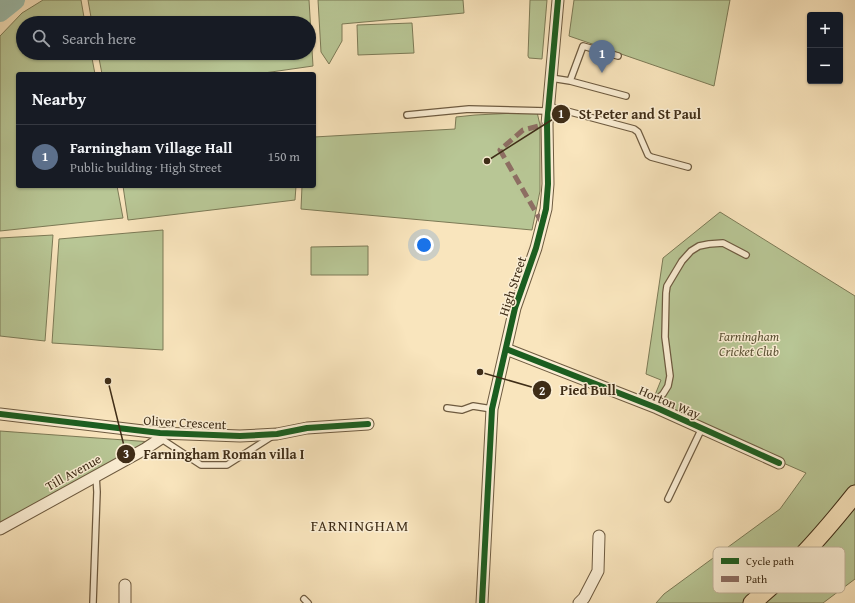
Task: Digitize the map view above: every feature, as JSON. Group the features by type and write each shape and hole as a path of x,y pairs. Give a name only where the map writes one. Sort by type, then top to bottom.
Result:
{"main road":[{"path":"809,547 855,494"},
{"path":"752,603 763,593"}],"street":[{"name":"High Street","path":"482,603 492,409 496,384 506,349 515,308 536,248 546,209 548,184 546,143 548,108 558,0"},
{"name":"Horton Way","path":"506,349 650,405 779,463"},
{"name":"Oliver Crescent","path":"0,414 160,436 240,436 277,434 307,428 368,424"},
{"name":"Till Avenue","path":"0,529 145,449 160,436"},
{"path":"579,603 584,598 598,571 599,536"},
{"path":"125,585 125,603"}],"lane":[{"path":"570,81 583,46 618,56"},
{"path":"551,78 570,81 626,96"},
{"path":"407,115 470,109 548,108 634,129 638,132 648,155 651,158 688,167"},
{"path":"650,405 663,394 668,386 670,376 665,337 666,292 667,286 682,261 690,251 699,246 709,244 723,243 746,255"},
{"path":"446,408 462,410 473,406 492,409"},
{"path":"668,499 702,428"},
{"path":"160,436 201,464 227,465 277,434"},
{"path":"93,603 98,492 96,475"}],"green space":[{"path":"43,0 81,0 84,16 19,16"},
{"path":"88,0 309,0 310,16 91,16"},
{"path":"318,0 463,0 464,13 342,24 342,41 329,64 321,52"},
{"path":"530,0 547,0 542,59 529,58 528,56"},
{"path":"574,0 730,0 714,86 569,36"},
{"path":"16,19 16,60 92,60 95,72 16,72 16,188 117,188 123,218 0,231 0,36"},
{"path":"412,23 414,53 358,55 357,25"},
{"path":"99,60 313,60 313,66 271,72 102,72"},
{"path":"537,112 540,125 540,191 532,230 301,209 302,188 316,188 316,137 455,129 456,117"},
{"path":"123,188 296,188 295,200 128,220"},
{"name":"Farningham Cricket Club","path":"720,212 855,296 855,579 845,586 845,547 728,547 780,509 806,473 651,405 661,380 646,374 663,258"},
{"path":"163,230 163,350 52,343 59,239"},
{"path":"53,235 45,341 0,336 0,238"},
{"path":"368,246 368,275 311,275 311,247"},
{"path":"0,431 152,442 0,529"},
{"name":"Farningham Cricket Club","path":"713,558 713,593 836,593 823,603 656,603 664,594"}],"waterway":[{"path":"0,12 15,0"}],"marked path":[{"path":"542,223 500,150 523,130 547,124"}],"cycle path":[{"path":"482,603 492,409 515,308 536,248 546,209 548,184 547,124 558,0"},
{"path":"506,349 657,408 779,463"},
{"path":"0,414 160,433 240,436 277,434 307,428 368,424"}],"place":[{"name":"Farningham Village Hall","path":"602,73"},
{"name":"St Peter and St Paul","path":"487,161"},
{"name":"Pied Bull","path":"480,372"},
{"name":"Farningham Roman villa I","path":"108,381"}],"district":[{"name":"FARNINGHAM","path":"360,526"}]}
